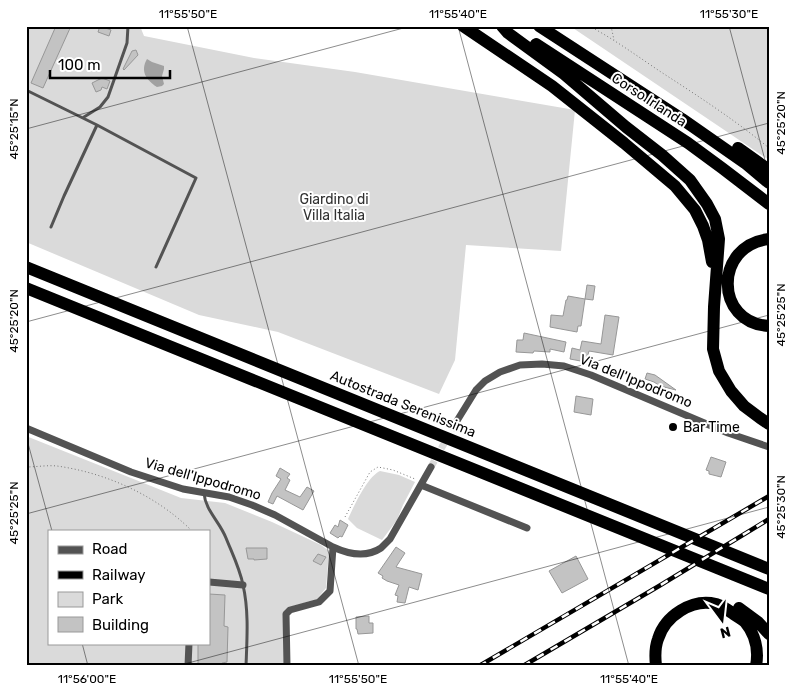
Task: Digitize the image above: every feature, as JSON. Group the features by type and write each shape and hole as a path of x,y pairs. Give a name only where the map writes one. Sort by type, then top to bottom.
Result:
{"highway":[{"path":"463,26 552,86 624,142 675,186 695,210 703,226 710,249 715,285"},
{"path":"502,26 564,74 662,155 690,180 707,204 715,219 719,239 713,349 719,371 731,391 744,406 769,424"},
{"name":"Corso Irlanda","path":"509,26 722,168 769,204"},
{"name":"Corso Irlanda","path":"539,26 682,118 745,163 769,183"},
{"path":"544,26 559,39"},
{"path":"682,118 729,141 769,170"},
{"path":"764,240 748,245 738,255 728,276 728,287 729,298 736,310 744,318 757,324 769,326"},
{"path":"26,258 54,270 129,309"},
{"name":"Autostrada Serenissima","path":"26,267 769,569"},
{"path":"26,288 769,589"},
{"path":"754,413 769,416"},
{"path":"649,666 648,654 651,637 657,622 667,609 681,599 715,595 731,602 758,622 769,634"},
{"path":"656,666 655,657 658,639 674,615 686,607 714,603 724,607 744,622 755,639 758,657 756,666"}],"street":[{"name":"Via dell'Ippodromo","path":"455,424 468,404 474,400 492,377 508,368 520,365 542,364 564,366 591,375 769,447"},
{"name":"Via dell'Ippodromo","path":"26,428 131,472 183,489 229,497 252,505 275,515 333,548 353,554 367,554 380,548 390,539 431,467"},
{"path":"422,484 527,528"},
{"path":"286,666 286,614 290,610 319,602 330,591 333,548"},
{"path":"210,582 243,585"},
{"path":"188,644 188,666"}],"lane":[{"path":"83,118 100,107 108,97 127,43 128,26"},
{"path":"26,90 97,124 196,178 156,267"},
{"path":"52,227 97,124"},
{"path":"204,492 204,499 224,533 243,585 248,626 246,666"}],"path":[{"path":"589,26 713,106 749,131 769,148"},
{"path":"611,26 614,41"},
{"path":"26,467 56,466 100,476 135,490 160,504 191,530"},
{"path":"345,517 370,472 378,467 392,470 422,484"}],"green space":[{"name":"Giardino di Villa Italia","path":"26,26 140,26 144,36 254,58 355,72 575,110 561,251 466,245 455,360 439,394 278,332 199,315 26,242"},
{"path":"570,26 769,26 769,160"},
{"path":"26,436 181,498 225,503 272,522 321,545 329,551 326,588 317,599 285,610 283,616 284,666 26,666"},
{"path":"380,471 399,475 415,482 397,520 382,540 357,528 348,519 370,479"}],"shaded area":[{"path":"147,59 164,66 162,76 164,84 162,86 157,87 145,75 144,67"}],"building":[{"path":"56,26 71,26 43,88 31,83"},
{"path":"100,26 111,30 109,36 98,32"},
{"path":"136,50 138,55 124,70 132,51"},
{"path":"102,78 110,81 107,89 102,87 101,90 96,92 92,83"},
{"path":"587,285 595,286 593,300 585,299"},
{"path":"568,296 585,299 581,326 578,326 577,332 550,327 551,315 563,316"},
{"path":"605,315 619,317 613,355 589,351 586,362 570,359 572,348 580,350 582,341 601,344"},
{"path":"524,333 566,342 564,352 550,349 550,352 516,352 517,340 523,340"},
{"path":"647,373 655,375 676,390 660,386 645,379"},
{"path":"576,396 593,399 591,415 574,412"},
{"path":"711,457 726,462 721,477 709,474 709,471 706,470"},
{"path":"280,468 290,474 287,478 290,480 285,490 300,497 307,487 314,491 303,510 277,496 273,504 268,502 281,479 276,476"},
{"path":"340,520 348,525 342,537 338,538 330,533 335,525 338,527"},
{"path":"396,547 405,553 396,567 422,574 418,590 409,587 405,603 397,602 398,596 395,595 399,585 387,581 378,573"},
{"path":"246,548 267,548 267,559 248,559"},
{"path":"318,554 326,557 321,565 313,561"},
{"path":"576,556 588,579 562,593 549,571"},
{"path":"210,594 225,595 224,626 228,627 227,662 222,663 222,666 198,666 198,644 210,644"},
{"path":"369,616 369,623 373,623 373,633 358,634 356,617"}],"tunnel":[{"path":"431,467 455,424"}],"railway":[{"path":"479,666 769,496"},
{"path":"523,666 769,519"}],"place":[{"name":"Bar Time","path":"673,427"}]}
